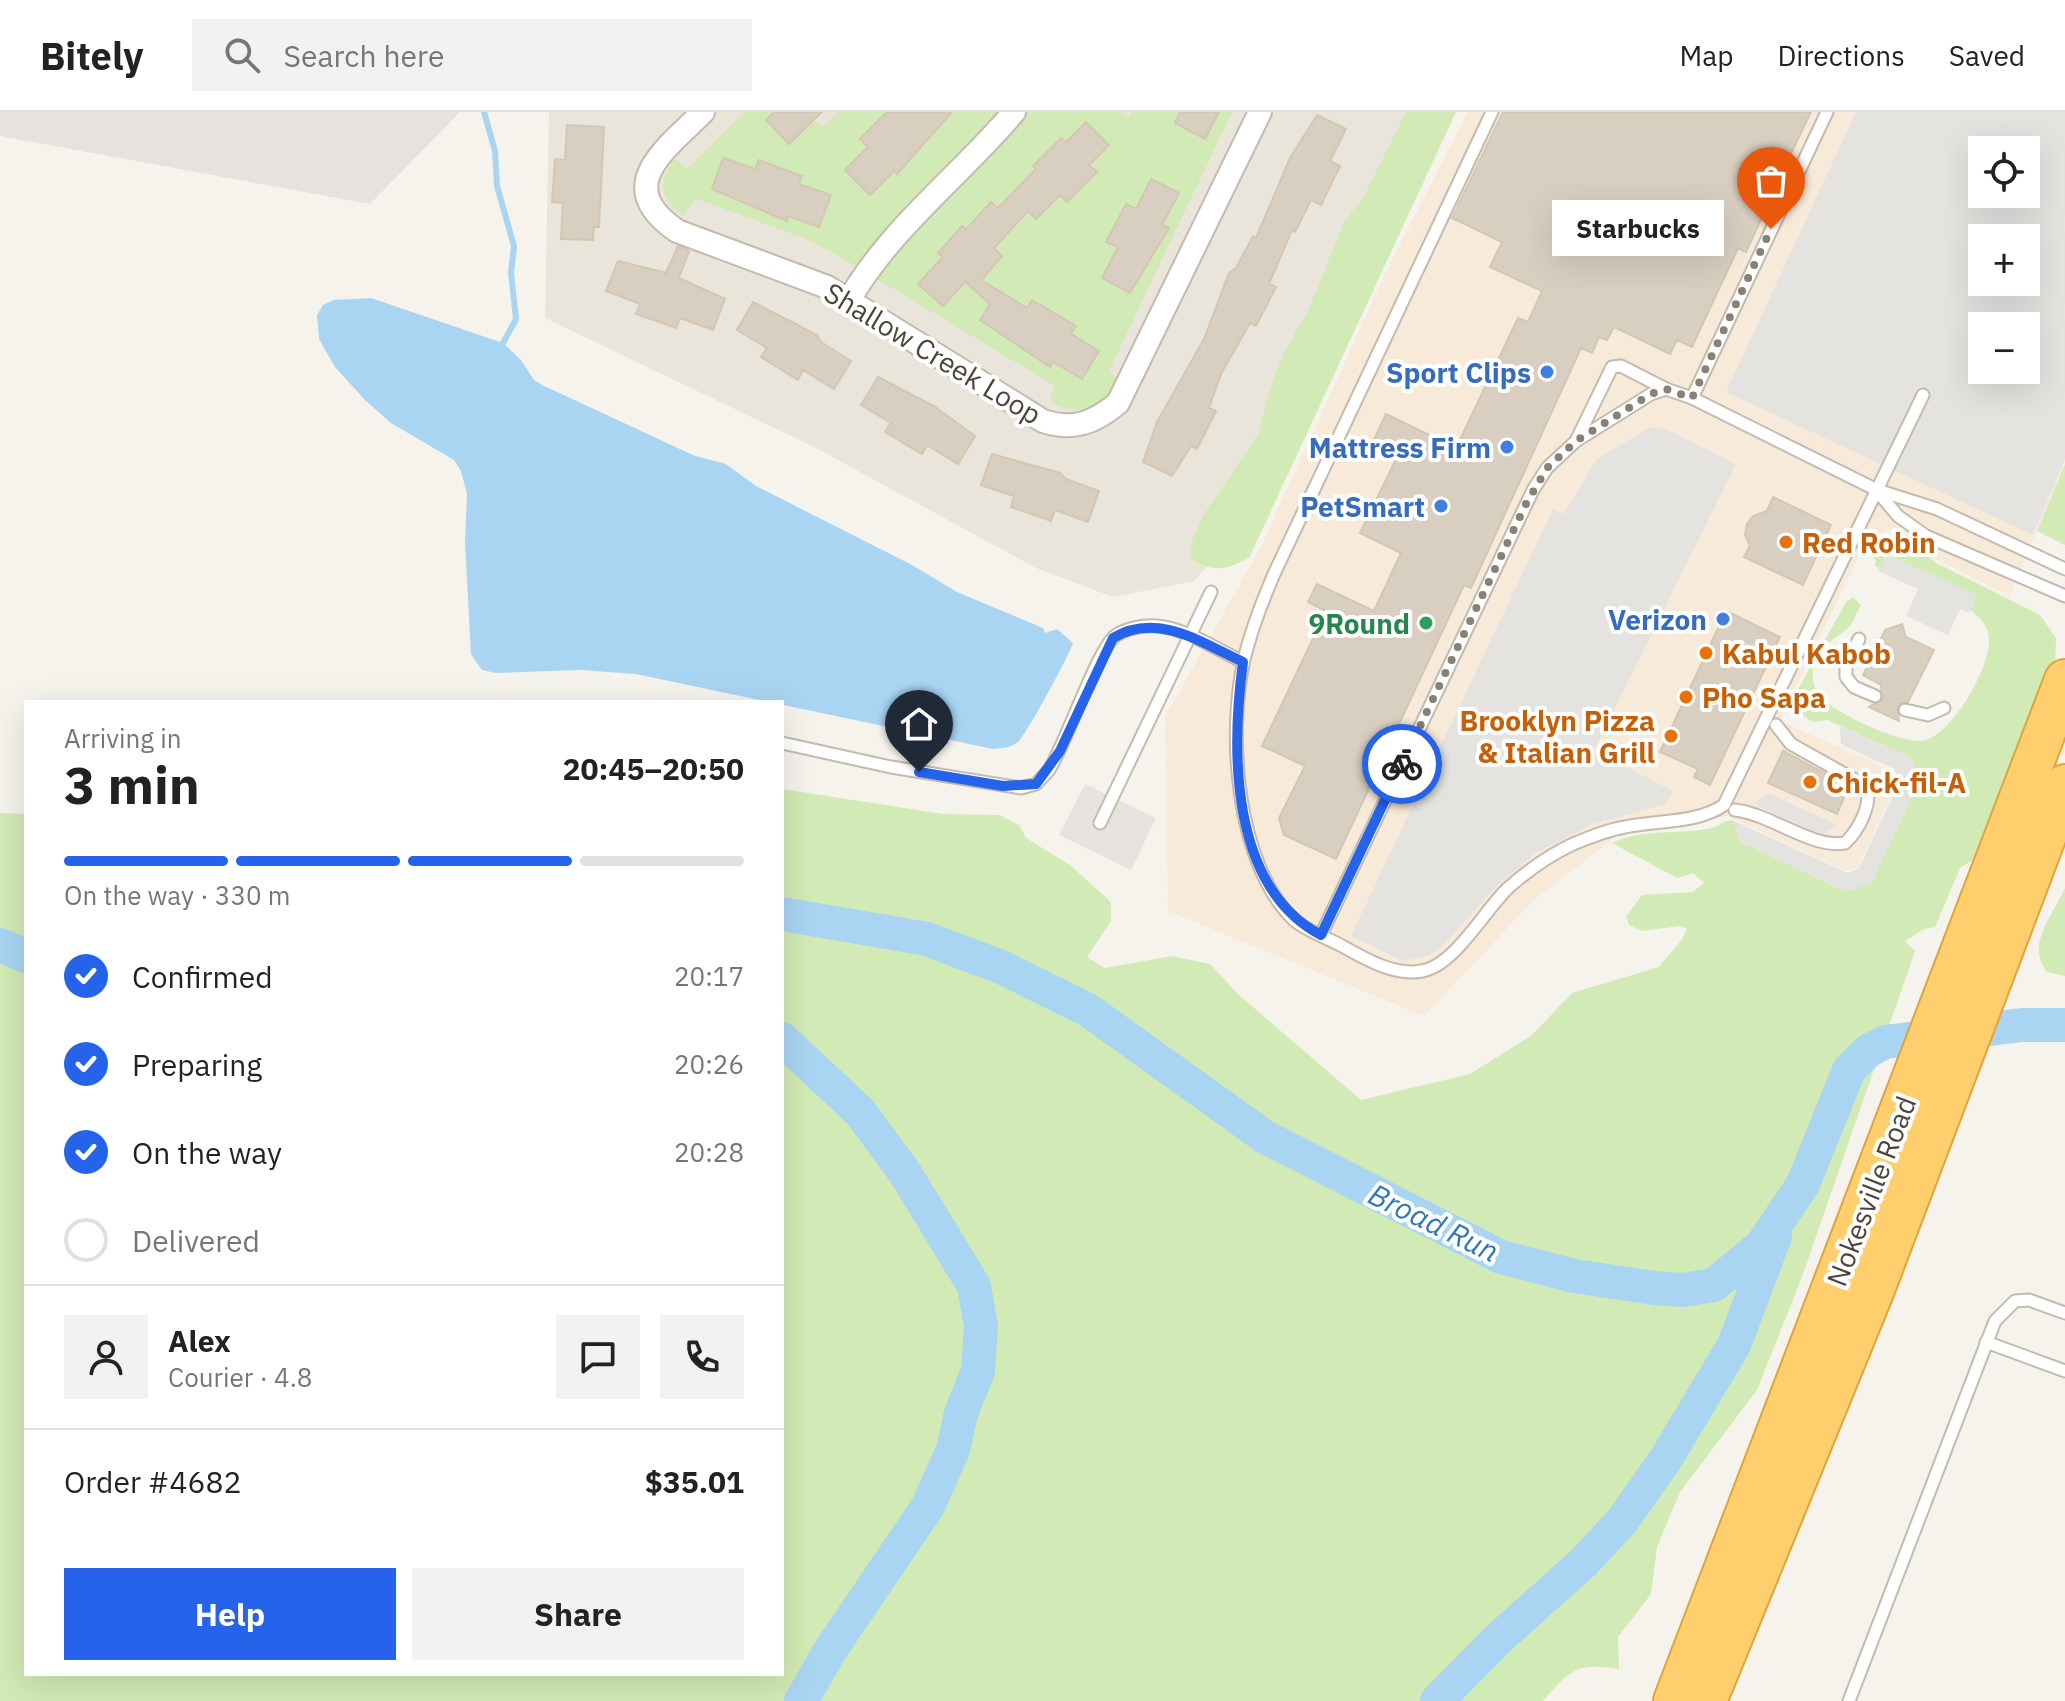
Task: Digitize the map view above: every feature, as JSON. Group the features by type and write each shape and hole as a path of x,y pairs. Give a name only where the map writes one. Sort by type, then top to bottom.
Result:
{"highway":[{"name":"Nokesville Road","path":"1674,1701 2065,680"},
{"name":"Nokesville Road","path":"1706,1701 1873,1292 2065,785"}],"street":[{"name":"Shallow Creek Loop","path":"703,112 649,170 644,193 650,208 677,231 827,287 1043,421 1059,426 1078,426 1098,419 1118,403 1260,112"},
{"path":"849,300 866,270 925,201 988,143 1014,112"}],"lane":[{"path":"1492,112 1274,574 1255,618 1243,662 1238,711 1245,819 1252,848 1283,908 1298,923 1371,961 1398,971 1425,971 1461,944 1509,887 1553,855 1607,831 1699,818 1724,805 1923,395"},
{"path":"1692,398 1827,112"},
{"path":"1576,441 1612,367 1621,366 1877,490 1937,509 2065,569"},
{"path":"1321,935 1533,490 1547,468 1576,441 1651,394 1666,389"},
{"path":"1877,490 1898,516 1926,536 2065,596"},
{"path":"1100,823 1211,592"},
{"path":"784,743 1003,786 1036,784 1060,751 1113,638 1140,627 1157,626 1243,662"},
{"path":"1859,639 1846,667 1846,677 1854,687 1875,696"},
{"path":"1905,710 1928,715 1944,708"},
{"path":"1735,810 1767,816 1824,843 1845,843 1852,837 1868,804 1866,786 1791,744 1776,725"},
{"path":"1849,1701 1995,1321 2015,1301 2029,1300 2065,1313"},
{"path":"1986,1342 2065,1371"}],"shaded area":[{"path":"0,112 460,112 370,204 0,136"},
{"path":"549,112 1428,112 1223,549 1194,581 1113,597 1036,568 814,447 545,318"},
{"path":"1468,112 2065,112 2065,462 2010,596 1935,559 1898,528 1868,536 1780,721 1893,771 1898,781 1858,867 1847,871 1727,816 1619,834 1533,901 1424,1016 1168,911 1165,717 1261,547 1384,276"},
{"path":"1856,112 2065,112 2065,459 2033,535 1726,392"},
{"path":"1651,427 1668,430 1736,464 1594,750 1673,791 1666,804 1593,824 1537,852 1493,890 1439,950 1428,956 1403,961 1351,936 1553,509 1564,514 1597,459"},
{"path":"1886,554 1977,595 1969,613 1960,609 1948,635 1906,616 1918,589 1878,571"},
{"path":"1840,726 1911,758 1921,778 1873,881 1846,892 1739,841 1734,821 1848,873 1859,868 1900,781 1894,769 1841,744"},
{"path":"1085,784 1156,818 1131,870 1059,835"},
{"path":"1768,793 1837,825 1821,835 1754,804"}],"green space":[{"path":"745,112 773,112 766,120 789,144 814,120 822,127 838,112 887,112 860,139 868,147 845,170 870,195 926,143 924,140 945,112 1119,112 1128,117 1131,112 1180,112 1175,123 1205,138 1219,112 1232,112 1109,371 1119,381 1100,403 1083,409 1073,410 1054,404 1050,398 1055,386 839,256 801,237 695,198 684,216 666,197 664,183 675,159 687,168","holes":["1086,122 1108,145 1089,165 1096,173 1067,202 1033,166 1061,138 1066,142","723,158 755,169 759,160 801,175 799,184 831,196 788,216 786,220 712,189","1151,179 1179,193 1162,225 1169,229 1130,293 1102,278 1118,247 1107,241 1126,204 1136,209","991,202 1016,224 994,248 1002,256 973,288 965,282 919,284 943,257 939,252","998,290 1027,308 1033,300 1075,326 1071,334 1099,352 1082,379 1053,362 1049,367 980,320"]},
{"path":"1406,112 1456,112 1249,558 1219,568 1197,563 1189,558 1193,538 1204,514 1259,433 1268,395 1283,354 1308,311 1343,224 1364,196"},
{"path":"2065,464 2065,545 2037,531"},
{"path":"1893,534 1909,539 1936,563 2040,615 2056,638 2055,663 1972,860 1960,868 1935,927 1924,929 1905,941 1915,951 1802,1277 1757,1390 1680,1492 1657,1547 1651,1594 1618,1637 1619,1669 1593,1667 1575,1671 1543,1701 0,1701 0,813 24,814 24,1676 784,1676 784,789 943,814 999,815 1019,825 1026,838 1070,865 1111,902 1111,921 1087,957 1105,968 1172,956 1210,964 1239,995 1361,1100 1470,1074 1531,1036 1572,993 1659,967 1687,929 1681,926 1641,931 1629,925 1626,917 1642,895 1693,892 1704,883 1693,873 1677,878 1612,843 1638,835 1698,830 1734,821 1739,841 1846,892 1873,881 1911,758 1828,720 1813,722 1789,706 1846,602 1853,597 1861,605 1854,619 1819,653 1812,674 1818,693 1828,703 1887,734 1916,741 1926,740 1947,725 1977,682 1989,640 1983,623 1970,610 1976,596 1886,554 1880,568 1875,566 1876,561 1865,547 1881,536"},
{"path":"2065,888 2065,976 2047,972 2039,951 2043,930"}],"water":[{"path":"371,298 503,343 521,360 534,380 542,385 695,456 726,464 756,486 912,565 957,592 1043,628 1045,633 1057,629 1073,643 1047,695 1018,742 993,749 784,705 784,700 760,700 636,674 580,670 496,673 482,670 471,654 465,543 467,494 461,471 454,460 391,423 335,367 319,339 317,315 323,305 334,300"}],"building":[{"path":"774,112 822,112 789,144 766,120"},
{"path":"887,112 952,112 897,174 894,171 870,195 845,170 868,147 860,139"},
{"path":"1180,112 1219,112 1205,139 1175,123"},
{"path":"1503,112 1811,112 1787,162 1781,159 1758,206 1766,209 1746,252 1738,248 1692,347 1677,340 1670,354 1614,327 1607,340 1599,337 1592,353 1581,348 1471,588 1464,585 1336,859 1284,835 1279,818 1305,766 1262,746 1326,611 1308,602 1317,584 1374,611 1401,553 1360,533 1396,459 1370,448 1386,414 1456,448 1518,318 1528,322 1542,291 1490,267 1502,242 1452,218"},
{"path":"1317,115 1346,129 1330,161 1340,166 1321,205 1311,200 1295,232 1292,230 1269,284 1276,287 1256,326 1250,323 1221,374 1209,408 1216,411 1197,449 1191,446 1172,476 1143,462 1157,422 1204,339 1229,273 1236,268 1253,236 1256,238 1290,158"},
{"path":"1086,122 1109,145 1089,165 1097,172 1067,202 1060,195 1036,219 1028,211 994,248 1002,256 981,280 1027,308 1032,300 1076,326 1071,334 1099,351 1082,379 1053,362 1050,367 980,320 990,304 965,282 943,306 918,284 943,257 938,253 962,226 966,229 991,202 998,208 1061,138 1066,142"},
{"path":"567,125 604,127 599,227 594,227 593,240 561,239 563,203 552,202 555,159 565,160"},
{"path":"723,158 755,169 759,160 802,176 799,184 831,195 819,227 788,216 787,221 712,189"},
{"path":"1151,179 1179,193 1162,225 1169,228 1130,293 1102,278 1118,247 1106,242 1126,204 1136,209"},
{"path":"678,246 689,251 679,278 725,299 713,330 680,318 676,328 636,314 640,304 606,291 618,261 666,273"},
{"path":"753,302 817,335 821,342 851,361 834,389 803,370 798,380 761,357 767,348 737,330"},
{"path":"878,377 934,406 975,436 958,464 927,445 922,454 885,432 891,423 861,405"},
{"path":"992,454 1060,473 1066,479 1099,491 1088,522 1055,510 1051,521 1011,507 1014,496 981,485"},
{"name":"Red Robin","path":"1773,497 1831,525 1803,585 1744,557 1750,545 1745,535 1747,524 1753,516 1767,511"},
{"path":"1726,611 1780,637 1710,785 1694,777 1698,769 1660,752"},
{"path":"1902,624 1906,637 1934,650 1908,702 1897,707 1899,721 1869,707 1882,700 1881,685 1863,675 1885,630"},
{"name":"Chick-fil-A","path":"1783,751 1849,786 1837,814 1768,783"}],"waterway":[{"path":"484,112 495,151 497,186 514,246 511,273 516,319 501,347"},
{"name":"Broad Run","path":"784,914 927,939 1001,967 1088,1010 1265,1137 1501,1257 1574,1276 1654,1288 1682,1290 1714,1285 1762,1245 1803,1184 1849,1070 1868,1051 1885,1042 2022,1025 2065,1025"},
{"name":"Broad Run","path":"0,945 24,955"},
{"path":"784,1041 860,1112 905,1173 974,1286 981,1326 978,1371 961,1413 953,1450 928,1506 831,1649 801,1701"},
{"path":"1437,1701 1498,1639 1584,1562 1622,1521 1665,1460 1734,1345 1775,1236"}],"way so far":[{"path":"1402,764 1526,504 1547,468 1576,441 1651,394 1666,389 1692,398 1771,229"}],"place":[{"name":"Starbucks","path":"1771,229"},
{"name":"Sport Clips","path":"1547,372"},
{"name":"Mattress Firm","path":"1507,447"},
{"name":"PetSmart","path":"1441,506"},
{"name":"Red Robin","path":"1786,542"},
{"name":"Verizon","path":"1723,619"},
{"name":"9Round","path":"1426,623"},
{"name":"Kabul Kabob","path":"1706,653"},
{"name":"Pho Sapa","path":"1686,697"},
{"name":"Brooklyn Pizza & Italian Grill","path":"1671,736"},
{"name":"Chick-fil-A","path":"1810,782"}],"route":[{"path":"919,772 1021,788 1036,784 1060,751 1113,638 1140,627 1157,626 1171,630 1243,662 1238,711 1239,754 1245,819 1252,848 1283,908 1298,923 1321,935 1402,764"}]}
